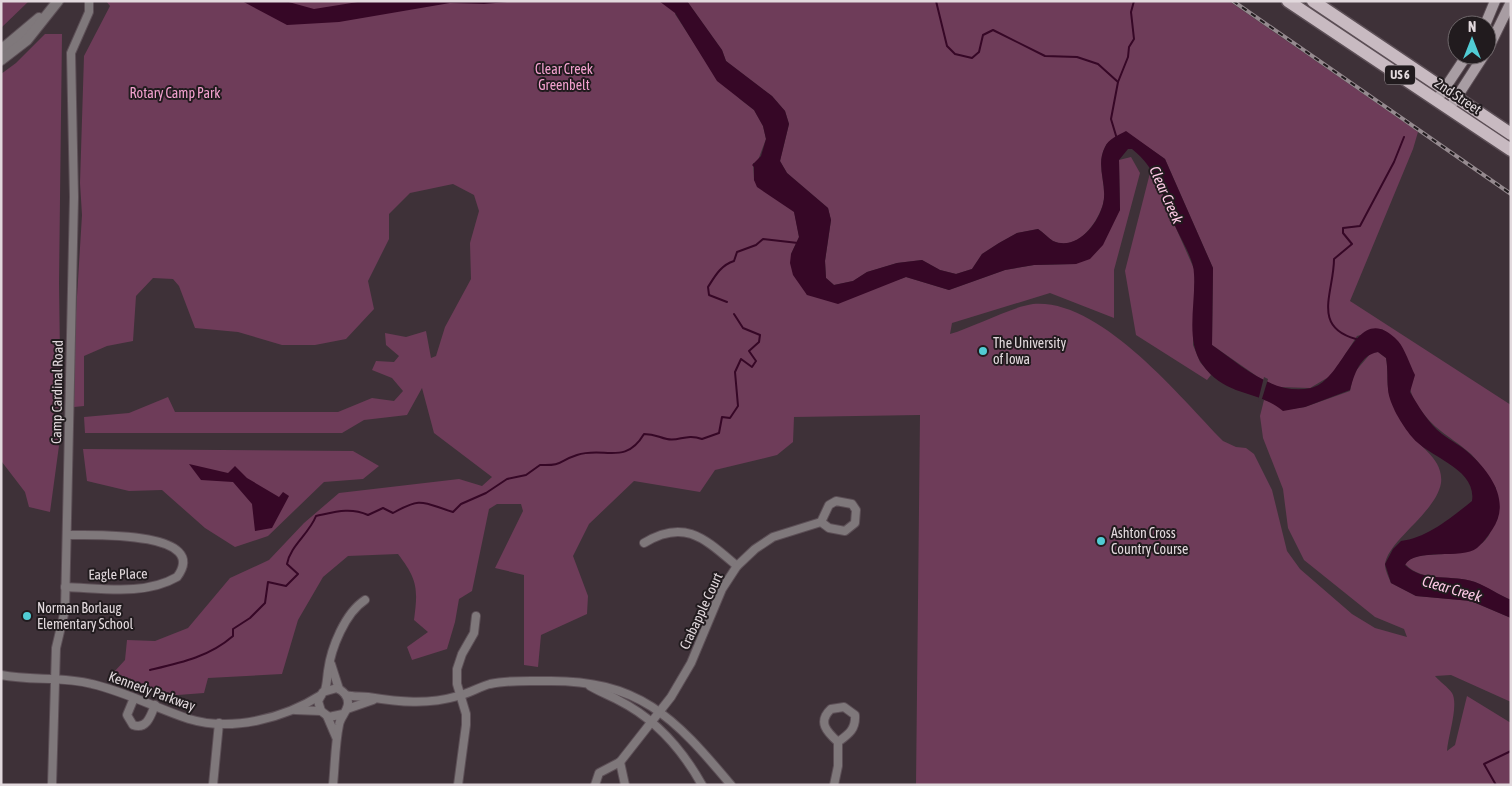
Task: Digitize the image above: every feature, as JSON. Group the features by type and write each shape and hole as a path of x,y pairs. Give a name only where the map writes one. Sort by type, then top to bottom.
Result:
{"main road":[{"name":"2nd Street","path":"1288,1 1441,94"},
{"name":"2nd Street","path":"1313,1 1453,103 1511,150"},
{"path":"1489,15 1495,1"},
{"path":"1497,31 1511,2"},
{"path":"1441,94 1460,65"},
{"path":"1453,103 1478,65"},
{"name":"2nd Street","path":"1453,103 1511,134"}],"street":[{"path":"1,50 36,21 52,1"},
{"path":"1,60 27,40 58,1"},
{"name":"Camp Cardinal Road","path":"52,785 56,648 65,610 74,197 71,53 89,12 89,1"},
{"path":"836,501 852,504 856,510 855,523 845,532 829,528 821,522 829,505 836,501"},
{"name":"Crabapple Court","path":"620,762 660,711 691,663 722,589 737,566 754,549 774,537 821,522"},
{"path":"644,543 662,533 682,532 705,541 737,566"},
{"name":"Eagle Place","path":"65,587 138,589 152,587 177,577 182,571 180,555 175,549 150,539 66,534"},
{"path":"336,736 318,701 323,693 338,638 352,612 366,600"},
{"path":"458,785 466,714 457,684 457,669 462,654 474,633 476,616"},
{"path":"331,664 342,692 348,701 336,736 333,785"},
{"name":"Kennedy Parkway","path":"1,675 89,683 190,719 219,723 266,719 293,710 323,693"},
{"path":"323,693 332,688 375,699 415,703 461,696 489,684 513,680 554,680 621,691 660,711 688,734 731,785"},
{"path":"586,684 618,700 652,722 681,752 702,785"},
{"path":"134,698 127,715 133,725 142,726 147,723 155,705"},
{"path":"324,713 334,718 345,711 375,699"},
{"path":"834,785 838,766 838,742 828,732 824,720 831,709 844,707 854,715 855,722 853,730 838,742"},
{"name":"Kennedy Parkway","path":"293,710 324,713"},
{"path":"213,785 219,723"},
{"path":"595,785 599,774 620,762 625,785"}],"green space":[{"path":"1,1 29,1 1,28"},
{"path":"106,1 680,1 675,14 705,60 740,99 754,110 763,126 766,139 757,163 753,163 754,180 794,211 799,237 791,254 807,295 891,282 906,277 949,290 1005,270 1034,265 1076,264 1120,210 1119,160 1131,157 1140,173 1114,270 1114,318 1050,293 952,323 950,334 1014,309 1033,304 1059,306 1085,317 1111,333 1162,377 1223,441 1236,447 1246,448 1254,454 1272,490 1287,551 1300,569 1352,614 1375,628 1407,637 1404,629 1375,617 1304,560 1288,528 1283,489 1263,438 1260,416 1264,400 1274,403 1283,410 1305,407 1350,391 1354,373 1371,353 1378,352 1386,358 1388,388 1392,403 1410,434 1434,459 1441,474 1441,483 1437,494 1422,516 1394,546 1388,556 1385,565 1386,569 1391,583 1416,596 1471,601 1511,618 1511,702 1451,675 1435,676 1452,693 1454,698 1454,713 1447,751 1455,745 1467,696 1511,723 1511,785 916,785 920,415 794,417 793,442 777,455 715,470 700,492 634,481 589,524 573,556 588,596 587,614 541,635 538,667 524,665 524,575 495,568 523,511 521,504 497,504 489,509 472,591 459,599 447,649 412,660 407,647 428,632 414,620 415,585 405,563 398,554 348,556 323,577 298,620 282,674 208,678 204,693 165,696 114,672 125,660 127,640 155,641 188,628 230,578 269,560 304,523 339,493 459,479 482,486 492,477 434,433 422,388 407,415 364,420 342,433 85,433 84,417 129,413 168,397 175,412 338,412 372,398 394,401 403,391 392,378 372,370 376,361 394,362 399,356 386,345 385,333 406,337 426,331 431,358 436,356 445,327 471,279 470,243 479,211 474,195 453,184 410,193 389,214 389,239 368,281 374,309 346,339 315,345 282,345 238,332 195,328 179,286 173,279 153,278 136,296 133,341 107,346 84,356 84,406 74,407 75,329 82,215 80,183 84,56 110,6"},
{"path":"687,1 1229,1 1414,129 1418,132 1413,149 1350,301 1511,405 1511,600 1475,582 1420,574 1405,564 1421,556 1458,553 1470,550 1480,544 1491,531 1496,488 1471,454 1438,429 1420,409 1413,397 1404,357 1400,348 1382,329 1357,336 1332,375 1310,388 1278,387 1258,377 1212,345 1213,268 1165,159 1126,132 1109,142 1102,154 1101,161 1104,197 1100,212 1085,234 1070,243 1053,241 1038,229 1017,233 982,254 972,269 956,274 940,270 922,260 897,263 867,272 853,281 834,285 826,278 825,261 831,220 828,208 787,173 780,161 789,124 785,111 772,96 726,61 722,50"},
{"path":"45,34 62,34 59,283 61,431 50,512 29,507 25,492 2,462 1,450 1,74 16,63"},
{"path":"1151,169 1166,197 1171,217 1195,271 1193,345 1200,362 1211,375 1207,380 1136,335 1125,271"},
{"path":"83,449 353,451 379,466 363,479 324,482 268,536 235,547 205,528 162,490 129,491 87,481"}],"water":[{"path":"242,1 285,1 314,9 364,1 518,1 484,4 450,3 339,22 287,25"},
{"name":"Clear Creek","path":"659,1 687,1 722,50 726,61 772,96 785,111 789,124 780,161 787,173 828,208 831,220 825,261 826,278 834,285 853,281 867,272 897,263 922,260 940,270 956,274 972,269 982,254 1017,233 1038,229 1053,241 1062,243 1078,239 1085,234 1096,220 1103,204 1104,190 1101,161 1102,154 1109,142 1126,131 1165,159 1213,268 1212,345 1258,377 1284,387 1297,389 1311,388 1323,382 1361,335 1371,329 1384,330 1401,344 1415,375 1410,392 1413,398 1432,425 1445,437 1467,451 1492,480 1499,499 1500,510 1492,530 1477,548 1461,553 1418,556 1405,565 1412,571 1420,574 1466,580 1484,586 1511,600 1511,618 1471,601 1416,596 1391,583 1385,564 1393,549 1401,541 1420,536 1456,514 1472,501 1472,490 1460,472 1420,444 1412,437 1400,420 1393,408 1389,395 1386,358 1378,352 1362,361 1350,390 1305,407 1283,411 1263,399 1221,383 1202,364 1194,344 1192,263 1154,175 1141,157 1132,149 1128,149 1119,160 1120,210 1103,245 1090,259 1076,264 1034,265 1005,270 949,290 906,277 838,304 807,295 793,275 790,263 791,254 799,237 794,212 757,187 754,180 754,167 752,165 761,156 766,139 763,126 754,110 717,81 675,13"},
{"path":"189,464 228,473 235,466 247,478 279,497 283,492 289,496 272,528 255,531 252,504 233,482 201,480"}],"pier":[{"path":"1264,377 1268,379 1261,402 1258,401"}],"waterway":[{"path":"936,1 947,46 955,54 972,58 979,52 983,35 993,30 1045,56 1077,57 1098,64 1118,82 1111,119 1117,139"},
{"path":"1118,82 1128,57 1129,47 1134,39 1131,12 1134,1"},
{"path":"1356,339 1342,333 1334,326 1329,317 1328,307 1334,259 1352,244 1343,233 1343,228 1360,226 1394,162 1404,137"},
{"path":"727,302 709,295 708,287 722,268 734,261 737,252 756,245 763,239 798,243"},
{"path":"150,670 183,662 204,654 233,636 233,629 250,618 265,603 268,582 286,586 298,574 287,564 292,551 309,529 316,516 349,511 368,515 383,508 393,513 417,503 429,504 453,512 461,504 486,493 507,479 526,475 540,465 557,464 571,457 587,453 614,453 629,450 637,444 644,434 671,440 691,437 702,439 719,433 722,417 730,418 738,406 735,372 741,359 752,367 756,361 749,351 759,342 760,335 743,328 734,314"},
{"path":"1496,785 1484,764 1511,751"}],"railway":[{"path":"1233,1 1511,194"}],"place":[{"name":"The University of Iowa","path":"983,351"},
{"name":"Ashton Cross Country Course","path":"1101,541"},
{"name":"Norman Borlaug Elementary School","path":"27,616"}],"park label":[{"name":"Clear Creek Greenbelt","path":"564,78"},
{"name":"Rotary Camp Park","path":"175,93"}]}
